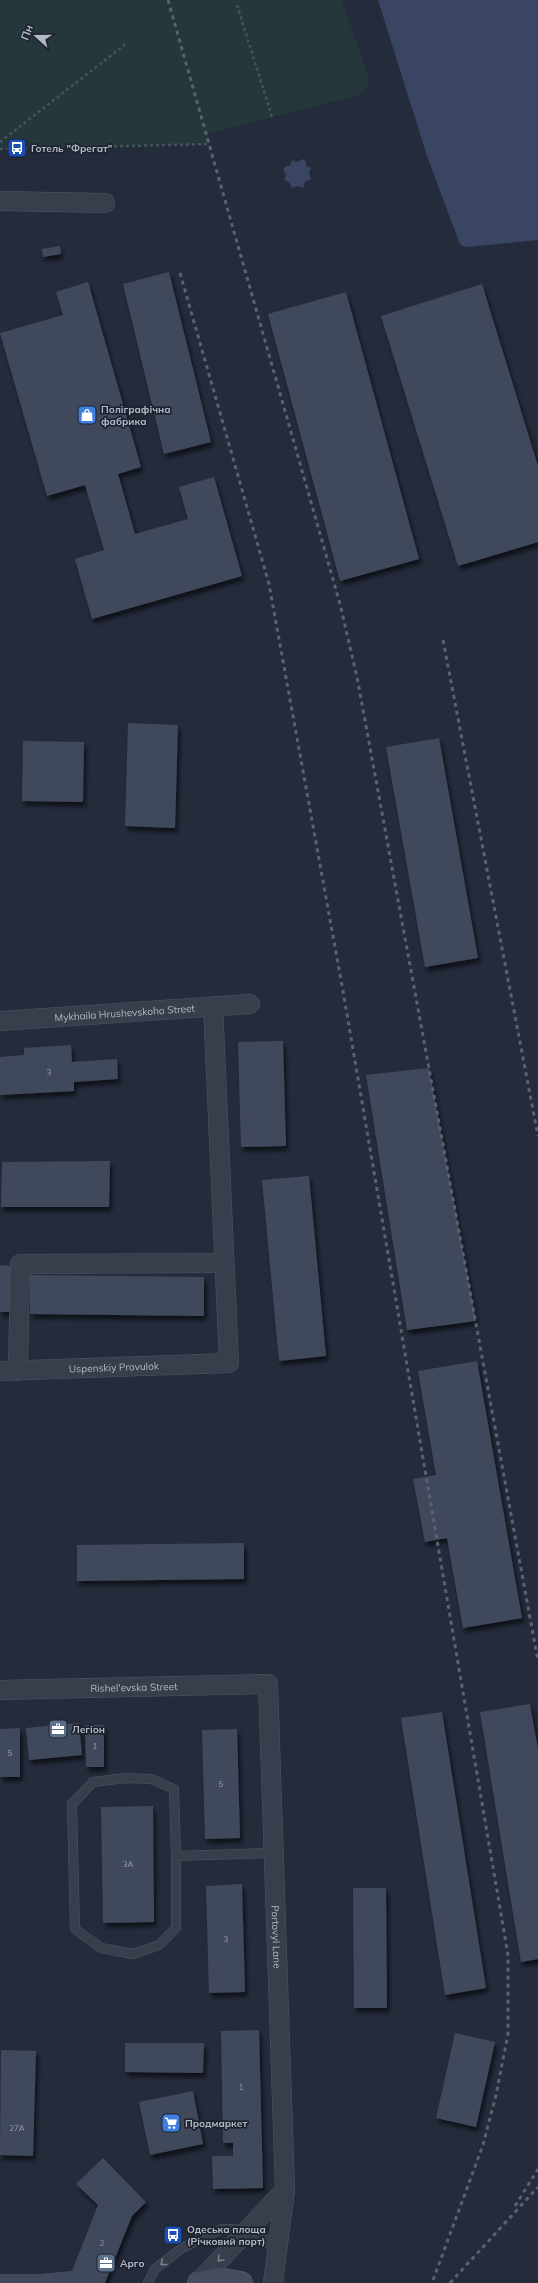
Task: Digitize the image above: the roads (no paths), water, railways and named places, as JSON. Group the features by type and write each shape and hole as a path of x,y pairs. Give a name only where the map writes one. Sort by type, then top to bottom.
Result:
{"street":[{"path":"0,201 105,203"},
{"name":"Mykhaila Hrushevskoho Street","path":"0,1021 250,1004"},
{"path":"9,1371 20,1264 224,1263 213,1006"},
{"name":"Uspenskiy Provulok","path":"9,1371 229,1363 224,1263"},
{"name":"Rishel'evska Street","path":"0,1690 268,1684"},
{"name":"Portovyi Lane","path":"268,1684 285,2190 278,2254 273,2283"},
{"path":"198,2283 285,2190"},
{"path":"198,2283 218,2279 241,2283"}],"lane":[{"path":"125,1778 151,1779 174,1789 176,1856 176,1928 159,1945 133,1954 125,1953 101,1948 75,1929 72,1804 93,1782 125,1778"},
{"path":"176,1856 274,1853"},
{"path":"148,2283 155,2269 182,2248 222,2229 249,2230 266,2239 278,2254"}],"water":[{"path":"378,0 538,0 538,240 468,247 462,246 459,242 427,156"},
{"path":"303,159 306,162 306,166 311,168 309,173 311,179 305,182 303,188 298,186 292,188 289,182 284,180 286,175 283,170 286,166 290,166 292,160 297,162"}],"railway":[{"path":"168,0 340,604 357,677 538,1661"},
{"path":"180,273 269,584 343,991 508,1955 508,2034 496,2095 483,2145 432,2283"},
{"path":"443,640 538,1136"},
{"path":"515,2206 538,2169"},
{"path":"450,2283 538,2187"}],"place":[{"name":"Готель \"Фрегат\"","path":"17,148"},
{"name":"Поліграфічна фабрика","path":"87,415"},
{"name":"Легіон","path":"58,1729"},
{"name":"Продмаркет","path":"171,2123"},
{"name":"Одеська площа (Річковий порт)","path":"173,2235"},
{"name":"Арго","path":"106,2263"}]}
